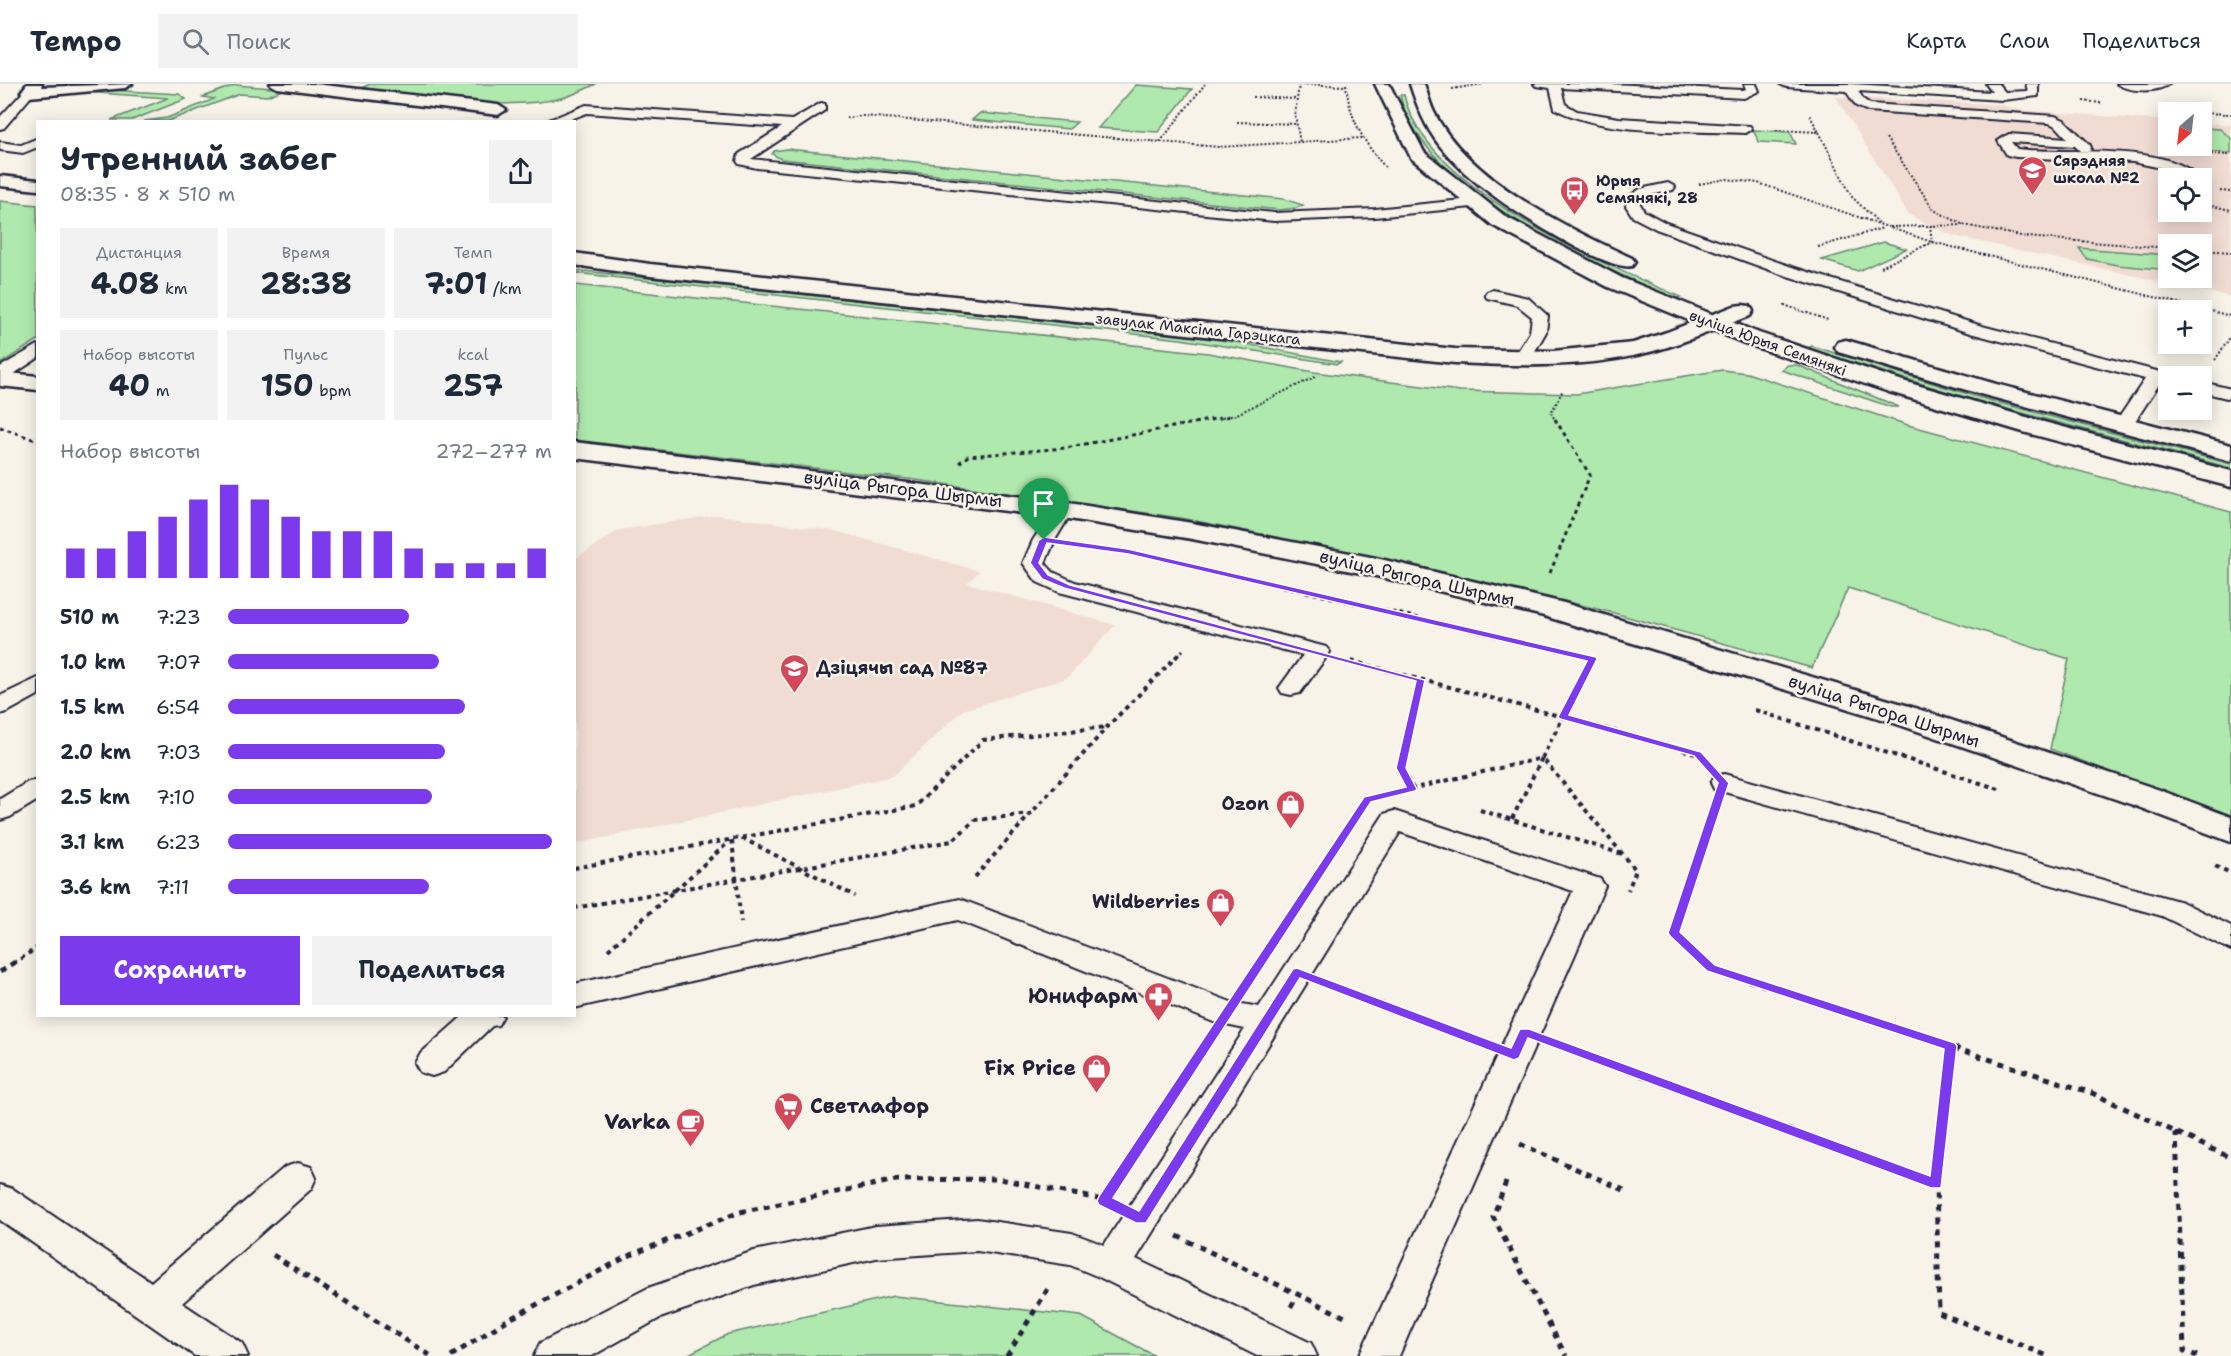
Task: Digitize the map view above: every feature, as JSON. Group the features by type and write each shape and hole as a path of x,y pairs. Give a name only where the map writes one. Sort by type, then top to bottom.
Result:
{"street":[{"path":"32,88 125,84"},
{"path":"277,84 498,110"},
{"name":"вуліца Юрыя Семянякі","path":"1382,84 1385,103 1402,138 1430,169 1472,203 1534,243 1578,265 1713,312 1782,350 1897,387 2231,479"},
{"path":"1417,84 1422,105 1431,122 1449,147 1469,167 1544,220 1590,246 1642,270"},
{"path":"0,181 36,185"},
{"name":"завулак Максіма Гарэцкага","path":"576,259 650,270 1283,338 1455,356 1522,359 1635,349 1713,312 1742,311"},
{"name":"завулак Максіма Гарэцкага","path":"576,265 650,270"},
{"name":"вуліца Юрыя Семянякі","path":"1742,311 1917,369 2231,453"},
{"path":"0,377 36,383"},
{"name":"вуліца Рыгора Шырмы","path":"576,450 1063,510 1192,531 1365,565 1553,609 1897,713 2145,797 2231,830"}],"lane":[{"path":"1540,84 1656,87 1744,94 1753,91 1750,84"},
{"path":"1786,84 1935,88 2001,96 2034,94 2032,84"},
{"path":"1992,84 2001,96"},
{"path":"2123,84 2155,87 2163,84"},
{"path":"1555,85 1559,106 1566,112 1587,117 1611,121 1746,129"},
{"path":"1849,87 1860,103 1868,107 2052,120 2060,123 2093,157"},
{"path":"5,124 32,88"},
{"path":"821,107 744,156 744,161 1274,217 1375,213 1472,203"},
{"path":"555,120 586,109 795,124"},
{"path":"639,125 659,114"},
{"path":"2079,142 2009,138 2004,141 2012,152 2023,155 2093,157 2168,163 2181,168"},
{"path":"0,146 22,149 36,143"},
{"path":"1668,187 1638,195 1632,201 1633,209 1639,215 1661,226 1836,289 1965,326 2158,377"},
{"path":"1493,295 1522,301 1540,316 1538,332 1522,359"},
{"path":"0,377 36,351"},
{"path":"2123,425 2158,384"},
{"path":"2212,389 2231,394"},
{"path":"1063,510 1044,540 1034,563 1045,577 1067,586 1318,652 1291,688"},
{"path":"0,706 36,686"},
{"path":"1724,783 2172,909 2231,939"},
{"path":"0,811 36,789"},
{"path":"1113,1265 1394,820 1590,886 1383,1347"},
{"path":"576,996 960,909 1227,1014 1267,1020"},
{"path":"432,1063 482,1017"},
{"path":"154,1304 298,1178"},
{"path":"0,1200 228,1356"},
{"path":"554,1356 648,1305 743,1271 876,1242 977,1235 1072,1249 1113,1265 1297,1356"}],"path":[{"path":"1160,142 1205,84"},
{"path":"1300,142 1296,124 1300,84 1346,86"},
{"path":"1446,90 1483,84"},
{"path":"1253,97 1297,99"},
{"path":"1808,112 1852,197 1884,227"},
{"path":"2212,113 2231,114"},
{"path":"795,124 863,116 1219,147 1362,138"},
{"path":"1237,122 1296,124"},
{"path":"1746,129 1819,132"},
{"path":"1882,131 1934,210 1964,225"},
{"path":"1668,187 1677,190 1727,179 1750,181 1932,242 2231,316"},
{"path":"2212,206 2231,210"},
{"path":"1763,264 1884,227 1964,225 2026,237 2158,247"},
{"path":"2212,251 2230,253"},
{"path":"930,492 933,482 968,456 1065,448 1235,415 1320,374"},
{"path":"1547,579 1590,475 1551,413 1563,389"},
{"path":"0,428 36,440"},
{"path":"1253,580 1571,654"},
{"path":"970,882 1108,726 1208,624"},
{"path":"1318,652 1698,754 1724,783 1674,933 1711,968 2092,1092 2231,1158"},
{"path":"1582,656 1603,662"},
{"path":"1512,819 1592,659"},
{"path":"1421,680 1401,768 1412,789 1423,792"},
{"path":"1746,707 2004,791"},
{"path":"576,868 916,806 983,740 1108,726"},
{"path":"1401,791 1542,758"},
{"path":"1478,809 1623,854"},
{"path":"576,909 952,841 975,820 1031,813"},
{"path":"742,838 860,898"},
{"path":"732,839 742,932"},
{"path":"600,957 732,839"},
{"path":"2210,864 2231,873"},
{"path":"0,972 36,948"},
{"path":"1297,972 1519,1043 1936,1184"},
{"path":"1951,1046 1936,1184 1940,1313 2048,1356"},
{"path":"2176,1132 2184,1351 2197,1356"},
{"path":"1516,1155 1520,1144 1624,1190"},
{"path":"1509,1176 1494,1217 1566,1356"},
{"path":"451,1356 504,1322 628,1256 740,1212 896,1180 1000,1179 1104,1201 1383,1347"},
{"path":"1104,1201 1111,1191"},
{"path":"237,1232 431,1356"}],"shaded area":[{"name":"Сярэдняя школа №2","path":"1836,97 1997,104 2020,110 2158,120 2158,156 2212,156 2212,124 2231,125 2231,297 2190,288 2212,288 2212,234 2158,234 2158,281 1954,236 1908,214"},
{"name":"Дзіцячы сад №87","path":"717,515 835,531 980,571 967,583 1115,625 1067,678 963,710 893,776 576,844 576,558 619,530"}],"green space":[{"path":"370,84 596,84 575,94 540,102 489,103 408,96 361,88"},
{"path":"235,85 285,89 267,96 240,94 171,120 152,120 167,118 214,99 203,97"},
{"path":"1136,85 1192,89 1158,132 1098,128"},
{"path":"109,90 179,94 186,99 132,120 111,120 168,98 84,92"},
{"path":"1400,95 1404,95 1419,129 1445,161 1480,191 1563,243 1681,297 1675,299 1558,244 1475,192 1440,162 1415,130"},
{"path":"980,113 1077,122 1069,129 972,120"},
{"path":"2212,129 2220,129 2231,138 2231,153 2212,152"},
{"path":"1753,130 1790,132 1796,144 1759,142"},
{"path":"787,149 1284,199 1303,205 1280,210 781,159 772,154 774,151"},
{"path":"0,201 36,205 36,341 0,364"},
{"path":"1884,242 1906,249 1858,271 1822,260"},
{"path":"2079,248 2158,254 2158,269 2117,265 2087,259"},
{"path":"576,270 1236,342 1341,362 1337,364 1180,339 576,273"},
{"path":"576,285 1208,353 1314,372 1460,391 1577,394 1722,370 1747,373 1908,425 2231,512 2231,817 2050,749 2069,659 1848,588 1812,668 1610,612 1401,562 1181,518 916,480 576,440"},
{"path":"1812,346 1981,398 2231,464 2231,468 1977,401 1807,348"},
{"path":"1788,365 1797,365 1899,407 1891,407 1781,370"},
{"path":"894,1296 1081,1316 1155,1356 685,1356 728,1334"}],"place":[{"name":"Сярэдняя школа №2","path":"2032,196"},
{"name":"Юрыя Семянякі, 28","path":"1575,216"},
{"name":"Дзіцячы сад №87","path":"795,694"},
{"name":"Ozon","path":"1290,830"},
{"name":"Wildberries","path":"1221,928"},
{"name":"Юнифарм","path":"1159,1022"},
{"name":"Fix Price","path":"1097,1094"},
{"name":"Светлафор","path":"789,1132"},
{"name":"Varka","path":"691,1148"}],"route":[{"path":"1044,540 1128,551 1592,659 1563,717 1698,754 1724,783 1674,933 1711,968 1951,1046 1936,1184 1524,1032 1514,1055 1297,972 1141,1219 1104,1201 1368,799 1412,789 1401,768 1421,680 1067,586 1045,577 1034,563 1044,540"}]}
